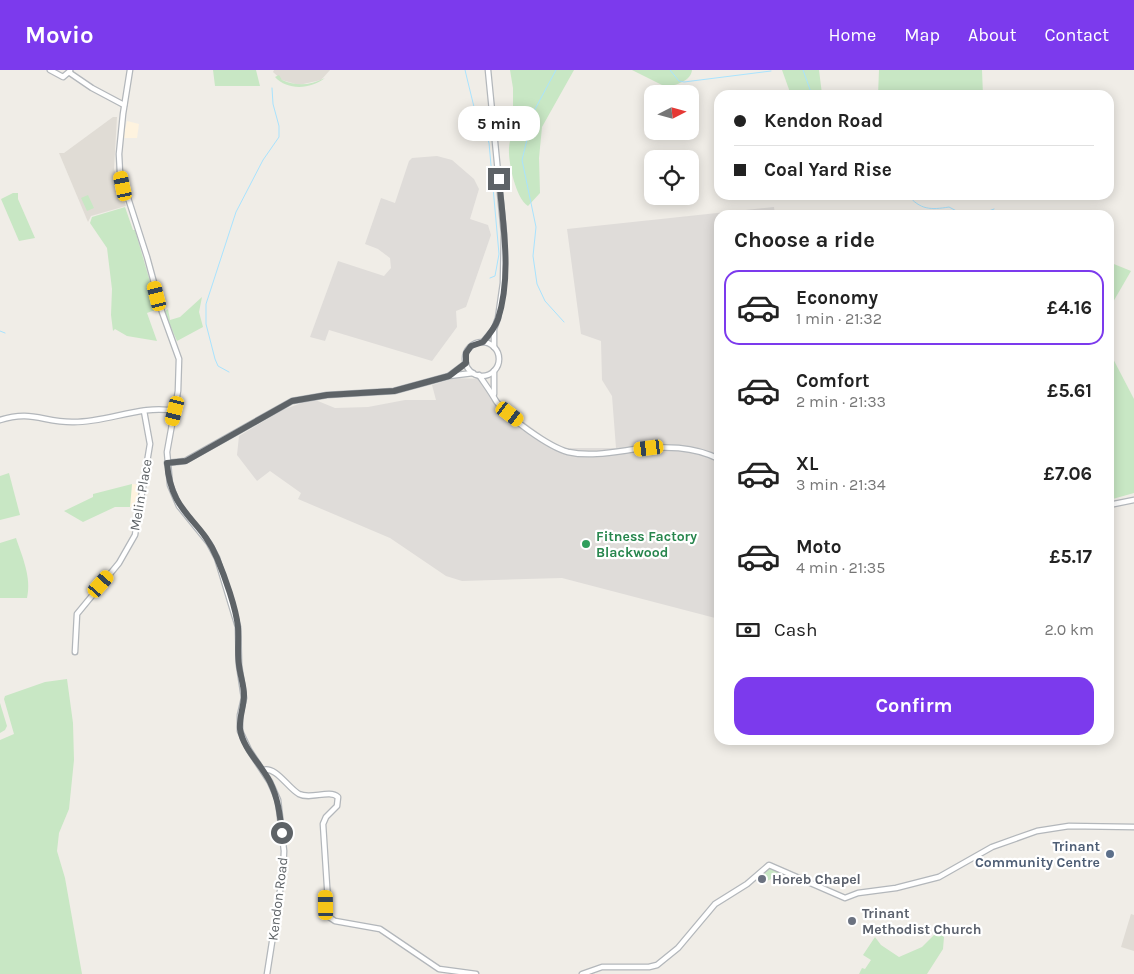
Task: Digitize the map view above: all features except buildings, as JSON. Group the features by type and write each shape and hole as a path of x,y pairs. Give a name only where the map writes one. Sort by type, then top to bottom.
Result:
{"street":[{"path":"50,70 61,76 70,72 92,88 124,105"},
{"name":"Kendon Road","path":"130,70 119,154 120,173 162,312 179,359 180,378 169,434 167,463 174,497 185,514 209,543 217,558 238,627 238,665 244,698 240,715 240,730 249,750 263,770 278,800 284,851 283,872 267,974"},
{"path":"488,70 504,234 504,283 498,318 494,329 494,347 499,358 494,371 494,395"},
{"path":"483,342 494,329"},
{"path":"449,376 466,363 468,349 474,344 483,342 494,347"},
{"path":"466,363 510,414 555,447 569,452 599,454 671,446 714,457"},
{"path":"167,463 186,461 292,401 327,395 394,391 449,376 494,371"},
{"path":"0,420 14,416 34,415 70,422 97,421 153,408 175,411"},
{"name":"Melin Place","path":"75,652 77,614 119,563 136,535 150,444 144,411"},
{"path":"1114,504 1134,500"},
{"path":"263,770 272,770 291,789 304,796 332,794 338,797 337,806 329,813 323,824 329,917 336,921 380,929 439,969 476,974"},
{"path":"582,974 602,967 649,967 657,965 681,945 715,904 743,886 769,865 845,898 858,893 896,888 939,877 992,847 1022,836 1069,826 1134,827"}],"shaded area":[{"path":"274,70 330,70 321,80 299,85 282,80 273,72"},
{"path":"113,117 117,117 114,169 126,206 91,216 88,222 59,153 64,153"},
{"path":"127,121 139,124 137,138 123,138"},
{"path":"437,156 452,160 474,179 479,189 470,219 488,225 491,235 466,307 456,311 457,327 432,361 329,330 325,341 310,337 338,261 384,276 391,268 390,258 378,249 365,244 381,198 395,203 409,161 412,158"},
{"path":"774,207 774,210 746,210"},
{"path":"714,213 714,618 562,578 462,581 446,576 390,538 298,499 301,493 270,471 257,481 237,455 239,436 282,410 313,399 335,408 368,407 405,400 436,400 432,385 455,378 480,379 505,408 559,448 616,448 612,396 602,380 601,341 581,334 567,229"},
{"path":"132,484 142,485 138,508 130,507"},
{"path":"1131,914 1134,915 1134,951 1121,947"}],"green space":[{"path":"213,70 256,70 260,86 215,86"},
{"path":"510,70 574,70 542,127 539,158 540,193 528,206 516,188 510,162 509,148 511,138 521,111 513,107 513,88"},
{"path":"632,70 692,70 686,80 678,84 662,85"},
{"path":"782,70 819,70 822,90 789,90"},
{"path":"879,70 982,70 983,90 878,90"},
{"path":"279,75 282,80 299,84 309,84 325,78 319,82 300,87 280,82 275,77"},
{"path":"13,193 18,193 18,199 35,238 19,241 1,199"},
{"path":"88,195 94,208 87,211 81,198"},
{"path":"125,207 133,230 135,230 158,309 147,313 157,341 127,336 115,329 113,331 111,315 112,289 107,248 90,223 92,217"},
{"path":"1114,264 1131,271 1114,300"},
{"path":"202,297 199,312 203,327 177,341 164,312 168,309 170,320 180,317"},
{"path":"1114,361 1134,399 1134,493 1114,499"},
{"path":"9,473 20,515 0,520 0,476"},
{"path":"132,484 130,507 115,507 83,522 64,511 93,497 93,494"},
{"path":"16,538 27,575 27,598 0,598 0,543"},
{"path":"67,679 73,723 74,760 69,809 59,833 57,851 65,878 82,974 0,974 0,740 14,734 4,699 5,696 45,682"},
{"path":"0,703 7,726 0,733"},
{"path":"770,867 779,872 777,876 767,881 763,874"},
{"path":"938,931 944,937 943,949 927,974 859,974 862,968 865,969 871,960 863,955 875,937 881,945 899,957 922,947"}],"waterway":[{"path":"465,70 474,107 480,116 489,143 499,254 495,276 490,278"},
{"path":"556,70 534,111 522,160 536,227 533,256 537,284 545,301 564,322"},
{"path":"670,70 679,81 684,82 771,71"},
{"path":"803,70 810,90"},
{"path":"229,372 218,366 215,359 206,324 206,304 236,212 263,160 279,137 279,126 273,104 272,88"},
{"path":"912,200 926,208 949,207 955,210"},
{"path":"0,331 5,333"}],"place":[{"name":"Fitness Factory Blackwood","path":"586,544"},
{"name":"Trinant Community Centre","path":"1110,854"},
{"name":"Horeb Chapel","path":"762,879"},
{"name":"Trinant Methodist Church","path":"852,921"}],"route":[{"path":"282,833 278,800 270,782 249,750 240,730 244,689 238,665 238,627 233,609 217,558 209,543 185,514 174,497 170,486 167,463 186,461 292,401 327,395 394,391 440,380 449,376 466,363 465,358 468,349 474,344 483,342 494,329 498,318 504,283 504,234 499,179"}]}
